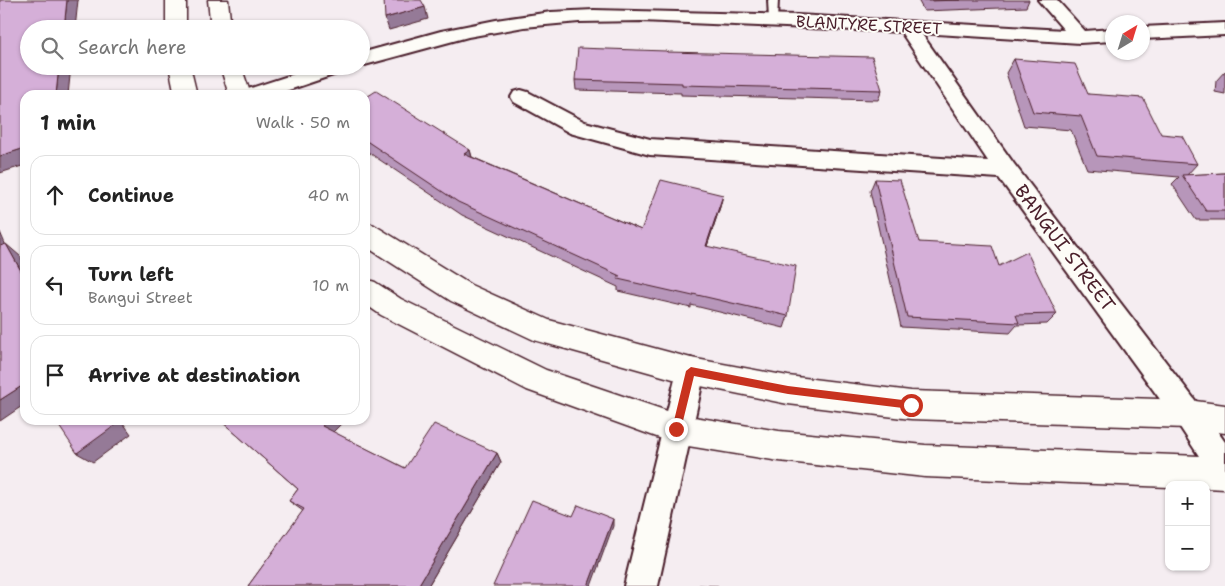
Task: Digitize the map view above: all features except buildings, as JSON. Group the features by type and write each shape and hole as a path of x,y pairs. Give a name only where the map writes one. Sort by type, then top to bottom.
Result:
{"main road":[{"path":"176,0 176,20"},
{"path":"218,0 220,20"},
{"path":"180,75 185,90"},
{"path":"233,75 238,90"},
{"path":"370,236 461,293 544,331 691,371 788,390 911,405 1188,414 1225,419"},
{"path":"370,293 391,307 538,381 676,429 779,446 925,461 1225,473"}],"street":[{"path":"1047,0 1080,37"},
{"name":"BLANTYRE STREET","path":"370,57 407,45 474,30 521,22 580,16 774,20 1080,37 1105,35"},
{"name":"BANGUI STREET","path":"907,27 1006,170 1188,414 1225,468"},
{"path":"1150,34 1225,29"},
{"path":"268,90 314,75"},
{"path":"520,97 578,128 650,147 1006,170"},
{"path":"641,586 691,371"}],"lane":[{"path":"773,0 774,20"}],"route":[{"path":"676,429 691,371 788,390 911,405"}]}
